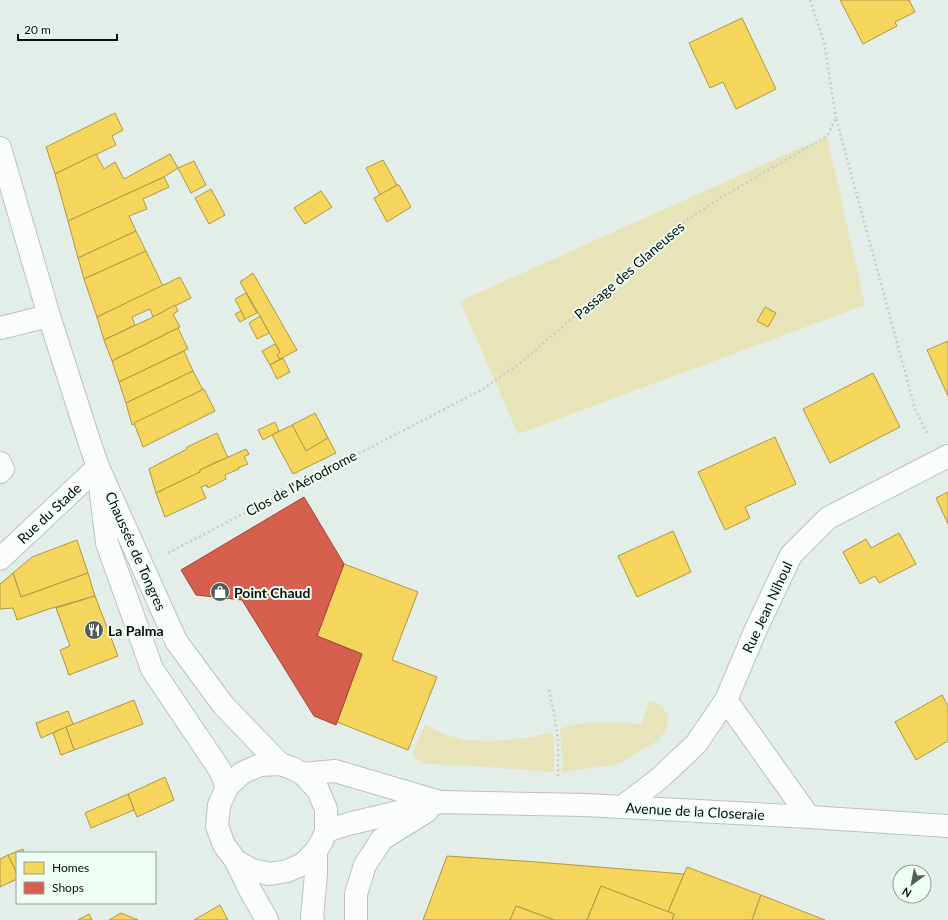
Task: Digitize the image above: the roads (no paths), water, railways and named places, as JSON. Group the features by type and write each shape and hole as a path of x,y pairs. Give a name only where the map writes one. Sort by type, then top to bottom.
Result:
{"street":[{"name":"Chaussée de Tongres","path":"0,148 49,316 98,467 176,641 224,706 280,764"},
{"path":"0,328 49,316"},
{"name":"Rue Jean Nihoul","path":"622,807 660,778 696,744 726,700 756,629 791,555 828,518 944,458"},
{"path":"0,463 3,469 0,472"},
{"name":"Chaussée de Tongres","path":"98,467 107,543 152,669 220,770 227,787"},
{"name":"Rue du Stade","path":"0,559 98,467"},
{"path":"726,700 809,817"},
{"name":"Chaussée de Tongres","path":"236,861 252,870 269,874 287,871 304,864 316,851 326,831 326,809 318,790 303,774 280,764 260,766 248,770 242,773 227,787 219,805 217,826 224,845 236,861 267,920"},
{"name":"Avenue de la Closeraie","path":"303,774 334,771 441,802"},
{"path":"356,920 356,894 365,865 382,839 441,802"},
{"name":"Avenue de la Closeraie","path":"326,831 348,824 441,802 558,804 622,807 948,826"},
{"name":"Chaussée de Tongres","path":"313,920 316,851"}],"place":[{"name":"Point Chaud","path":"220,592"},
{"name":"La Palma","path":"94,630"}]}
